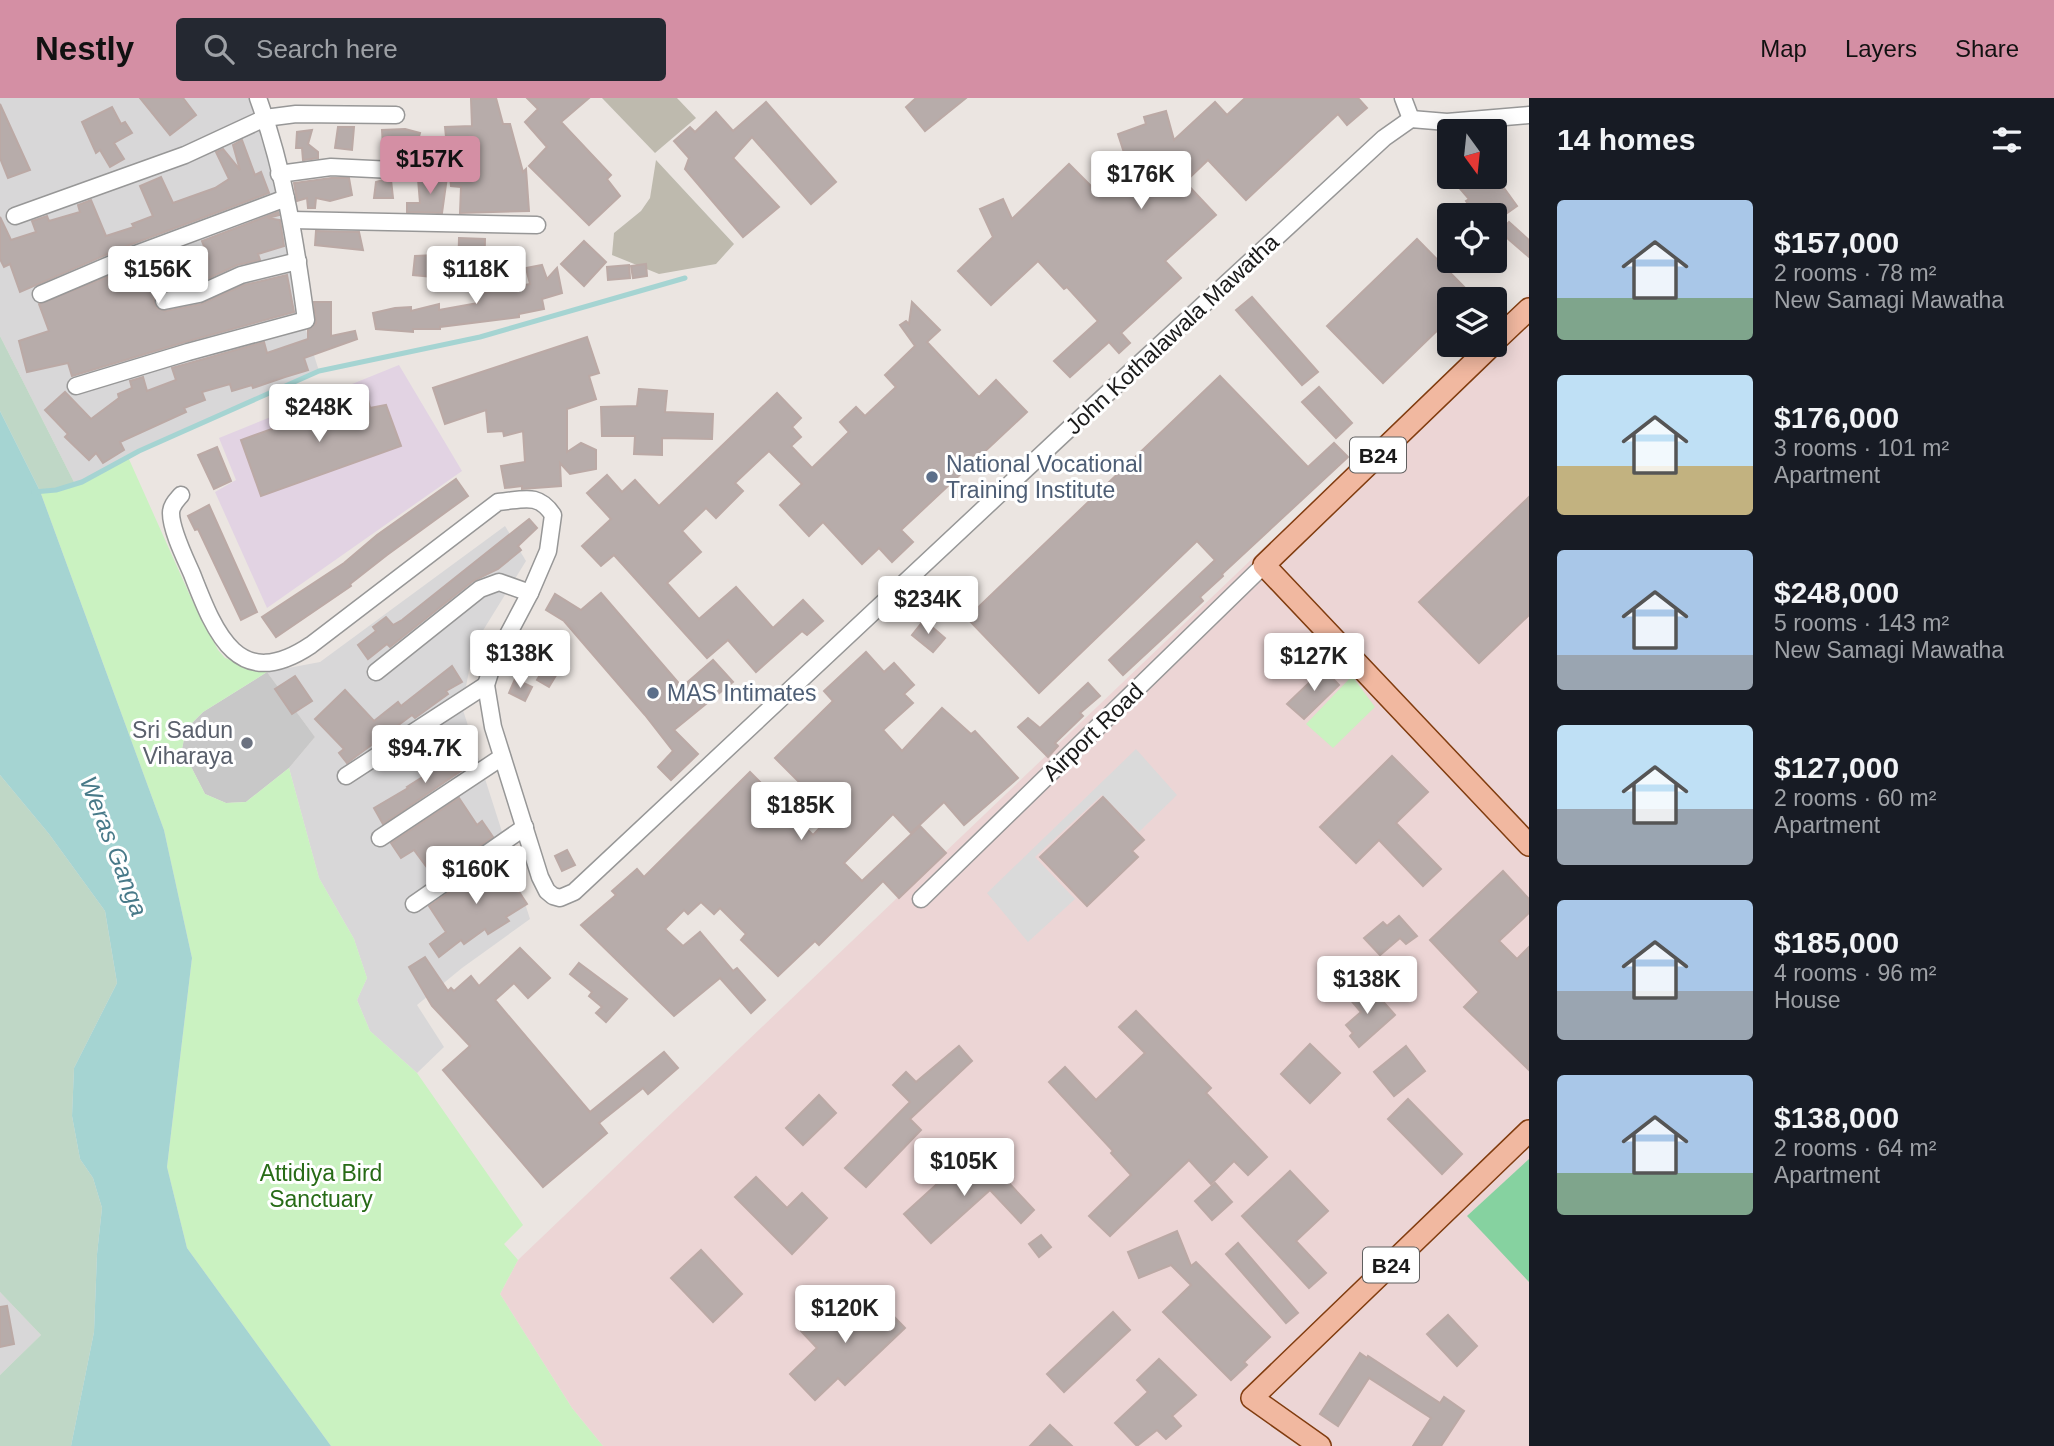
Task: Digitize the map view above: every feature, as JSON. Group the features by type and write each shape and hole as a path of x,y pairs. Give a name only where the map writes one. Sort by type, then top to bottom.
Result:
{"main road":[{"name":"B24","path":"1507,330 1529,309"},
{"name":"B24","path":"1264,565 1479,357"},
{"path":"1264,565 1529,845"},
{"name":"B24","path":"1320,1446 1252,1398 1529,1131"}],"street":[{"path":"76,386 306,320 291,220 258,98"},
{"path":"1403,98 1411,119 1447,122 1529,115"},
{"path":"15,216 185,155 265,118 296,114 396,115"},
{"name":"John Kothalawala Mawatha","path":"524,827 547,891 553,897 560,898 574,892 1072,426 1384,138 1411,119"},
{"path":"279,174 331,167 393,170"},
{"path":"41,293 286,198"},
{"path":"291,220 537,225"},
{"path":"164,301 199,293 241,275 298,261"},
{"path":"181,495 172,506 171,515 180,547 209,618 226,643 242,659 264,663 290,658 498,502 537,499 547,505 553,515 548,551 530,593 493,663 486,685 493,727 524,827 414,904"},
{"name":"Airport Road","path":"920,899 1264,565"},
{"path":"376,672 480,589 499,582 530,593"},
{"path":"346,776 486,685"},
{"path":"380,838 502,757"}],"shaded area":[{"path":"0,98 255,98 272,159 303,321 319,371 139,451 75,484 0,336"},
{"path":"602,98 677,98 696,118 655,153"},
{"path":"656,160 734,244 716,264 659,274 612,255 614,233 641,211 650,198"},
{"path":"1529,294 1529,1446 603,1446 572,1408 500,1294 518,1260 1463,357 1507,357 1507,315"},
{"path":"399,365 462,471 267,608 215,492 236,480 219,438"},
{"path":"505,526 526,561 474,645 462,707 530,919 462,968 417,1005 444,1047 417,1073 370,1031 357,1000 367,978 354,939 319,878 289,768 315,737 267,672 320,662"},
{"name":"Sri Sadun Viharaya","path":"267,672 315,737 289,768 246,802 226,803 205,794 182,749 186,729 203,712"},
{"path":"1136,749 1177,795 1139,832 1102,795 1035,857 1075,899 1028,942 987,893"},
{"path":"0,1292 41,1335 0,1375"}],"green space":[{"path":"0,336 75,484 56,490 40,491 0,411"},
{"name":"Attidiya Bird Sanctuary","path":"128,457 192,600 218,650 225,658 267,672 203,712 186,729 182,749 205,794 226,803 246,802 289,768 319,878 354,939 367,978 357,1000 370,1031 417,1073 523,1225 504,1244 518,1260 500,1294 572,1408 603,1446 331,1446 187,1248 167,1167 192,958 164,830 40,491 75,483"},
{"path":"1352,676 1375,707 1333,748 1306,724"},
{"path":"0,775 49,834 105,911 117,983 74,1068 72,1116 80,1159 93,1178 102,1208 94,1332 71,1446 0,1446 0,1375 41,1335 0,1292"},
{"path":"1529,1159 1529,1282 1467,1216"}],"water":[{"name":"Weras Ganga","path":"0,411 40,491 164,830 192,958 167,1167 187,1248 331,1446 71,1446 94,1332 102,1208 93,1178 80,1159 72,1116 74,1068 117,983 105,911 49,834 0,775"}],"building":[{"path":"140,98 183,98 196,115 170,135"},
{"path":"496,98 503,124 510,124 523,172 526,169 529,211 460,213 461,187 451,186 445,127 472,126 471,99"},
{"path":"527,98 589,98 561,122 611,175 607,179 620,196 589,225 529,166 547,147 525,122 538,109"},
{"path":"916,98 966,98 925,131 906,107"},
{"path":"1245,98 1358,98 1367,108 1347,125 1338,114 1246,200 1208,160 1185,182 1216,215 1165,261 1181,278 1121,333 1130,343 1119,353 1109,342 1070,377 1054,361 1098,321 1067,287 1064,289 1038,261 991,305 958,271 993,237 980,209 1003,199 1012,219 1069,164 1096,191 1127,162 1118,134 1146,124 1144,117 1166,111 1174,140 1215,102 1227,115"},
{"path":"766,102 836,182 811,204 752,137 733,158 779,207 743,237 685,169 689,158 674,141 690,127 695,132 716,112 733,131"},
{"path":"0,104 30,170 8,178 0,158"},
{"path":"112,107 121,124 125,122 132,133 114,143 124,159 110,167 100,150 96,153 82,122"},
{"path":"338,127 354,127 352,150 335,148"},
{"path":"405,129 420,133 414,155 383,147 382,130"},
{"path":"312,130 308,144 318,152 318,158 303,160 302,148 296,148 297,132"},
{"path":"242,140 255,175 261,172 269,193 124,247 20,292 10,264 4,267 0,259 0,217 11,240 36,232 32,221 47,216 49,221 80,212 78,205 91,200 106,236 134,227 132,224 153,216 140,186 161,177 173,203 215,188 229,179 216,152 223,149 240,170 233,145"},
{"path":"447,177 442,213 407,212 407,203 420,203 418,179"},
{"path":"349,178 352,195 330,201 316,198 315,208 308,208 307,198 297,201 294,183"},
{"path":"391,180 393,198 374,198 376,182"},
{"path":"1460,189 1505,189 1517,206 1507,213 1507,203 1467,203 1469,199"},
{"path":"278,212 279,215 268,218 280,220 284,246 258,254 260,260 237,265 196,284 161,291 154,297 154,302 157,308 165,311 201,304 244,285 287,275 294,312 72,376 68,363 27,372 19,341 49,331 39,304 165,254 171,272 209,259 202,241"},
{"path":"1509,222 1529,240 1529,257 1507,238"},
{"path":"316,231 359,232 363,250 315,245"},
{"path":"459,238 485,239 484,280 458,279"},
{"path":"1417,239 1437,259 1437,273 1450,273 1464,287 1437,287 1437,331 1383,383 1327,326"},
{"path":"584,241 606,262 584,286 561,264"},
{"path":"436,255 433,277 413,275 415,256"},
{"path":"646,264 647,276 633,278 631,266"},
{"path":"542,265 547,279 557,268 562,293 542,299 544,309 519,314 519,317 440,329 413,329 413,332 376,329 373,313 411,307 411,311 439,304 439,310 478,303 477,294 530,284 526,268"},
{"path":"629,265 630,278 608,280 607,267"},
{"path":"1252,297 1318,372 1302,385 1236,310"},
{"path":"314,302 331,302 331,336 355,331 357,339 304,358 308,370 253,388 252,385 232,391 230,384 202,392 205,400 184,408 186,412 120,442 124,450 103,463 96,453 89,460 65,437 68,434 45,410 65,392 91,419 119,398 118,394 132,388 130,381 143,377 147,391 176,380 172,368 264,342 267,353 308,339 308,330 316,323"},
{"path":"912,302 940,330 927,342 979,397 996,380 1027,412 901,530 913,542 892,562 879,548 862,564 823,522 809,536 780,505 802,484 769,451 735,483 743,491 716,518 706,508 682,531 701,552 667,583 699,619 736,587 773,628 803,600 823,621 807,635 802,631 756,672 728,640 707,658 614,555 601,566 582,546 611,519 587,493 607,475 622,492 635,480 659,506 777,393 801,418 792,427 801,437 791,446 812,468 849,432 840,422 856,407 865,416 896,387 885,375 915,346 900,325 906,321 909,324"},
{"path":"587,337 599,373 589,376 596,399 567,409 567,452 581,443 596,450 596,469 570,474 560,463 561,486 505,488 501,466 525,462 523,431 504,436 503,431 488,432 486,410 445,424 433,388"},
{"path":"1220,376 1308,467 1334,443 1348,457 1222,574 1223,576 1200,597 1203,601 1123,675 1109,660 1215,560 1197,541 1039,693 967,618"},
{"path":"1319,387 1352,423 1336,438 1302,402"},
{"path":"639,389 667,391 665,412 713,414 712,439 662,438 662,455 634,454 635,436 602,436 601,407 637,406"},
{"path":"367,395 370,408 386,405 401,446 261,496 241,440"},
{"path":"217,447 231,481 214,489 198,455"},
{"path":"456,479 468,496 387,555 350,584 351,586 276,637 262,617 344,563 377,535"},
{"path":"1529,497 1529,615 1479,663 1419,602"},
{"path":"209,505 257,612 241,620 198,529 195,530 188,516"},
{"path":"529,519 537,528 518,546 521,550 498,569 473,581 390,647 387,644 368,659 358,645 376,631 373,627 386,617 393,625 402,620"},
{"path":"601,593 682,687 713,660 733,682 674,730 698,754 671,780 658,767 673,751 564,621 546,610 555,594 581,610"},
{"path":"924,620 945,638 933,652 912,635"},
{"path":"866,652 884,672 894,663 914,685 904,694 913,703 883,730 902,751 942,708 971,734 975,731 1018,778 964,825 944,802 911,833 893,814 844,863 862,881 920,826 946,853 899,898 883,881 819,945 815,941 778,976 741,940 746,934 720,908 714,914 701,902 688,914 684,910 665,929 683,946 700,932 733,971 737,968 765,1000 751,1013 720,978 674,1016 581,925 616,895 612,891 637,869 644,877 750,772 813,835 832,815 775,758 833,701 824,691"},
{"path":"549,660 561,667 549,687 537,680"},
{"path":"1320,665 1339,685 1304,719 1287,704 1312,680 1308,677"},
{"path":"452,666 462,682 446,691 448,694 415,718 412,715 347,763 339,753 344,749 315,719 345,690 374,721 398,702 401,706"},
{"path":"295,676 312,701 292,714 275,689"},
{"path":"515,679 532,687 525,701 509,693"},
{"path":"1088,683 1100,696 1080,713 1083,716 1055,743 1058,746 1048,757 1018,727 1028,718 1040,728"},
{"path":"463,746 474,762 383,824 374,808 408,788"},
{"path":"1392,756 1428,792 1396,823 1441,869 1423,886 1379,840 1356,863 1320,827"},
{"path":"1103,797 1144,840 1132,851 1138,857 1087,906 1040,857"},
{"path":"459,798 477,825 482,821 493,837 434,877 414,850 401,858 391,843"},
{"path":"567,850 575,865 562,871 555,856"},
{"path":"501,857 509,870 506,872 527,904 506,917 509,921 488,934 485,929 464,944 461,940 439,957 430,944 446,932 429,906"},
{"path":"1503,871 1529,899 1529,913 1499,941 1517,959 1529,947 1529,1070 1464,1007 1479,992 1430,940"},
{"path":"1399,916 1417,936 1406,944 1400,938 1380,955 1364,938 1383,922 1387,926"},
{"path":"520,948 550,978 528,998 514,983 495,1000 590,1112 664,1052 678,1068 648,1094 643,1088 599,1123 607,1133 543,1187 443,1070 470,1046 432,1006 409,967 425,957 448,991 451,988 454,991 471,976 479,986"},
{"path":"579,963 627,999 606,1022 596,1013 602,1007 589,996 592,992 570,974"},
{"path":"1351,983 1371,1004 1379,997 1395,1015 1359,1047 1350,1036 1353,1033 1346,1025 1361,1012 1343,991"},
{"path":"1136,1011 1211,1088 1206,1093 1267,1157 1248,1175 1234,1161 1211,1184 1189,1160 1110,1236 1089,1216 1131,1175 1111,1153 1113,1151 1049,1082 1065,1067 1096,1100 1145,1053 1119,1027"},
{"path":"1310,1044 1340,1073 1310,1103 1281,1074"},
{"path":"959,1046 972,1061 910,1119 921,1130 866,1187 845,1168 910,1102 893,1085 906,1072 916,1082"},
{"path":"1406,1046 1425,1071 1394,1096 1374,1072"},
{"path":"819,1095 836,1113 803,1145 786,1128"},
{"path":"1408,1099 1462,1154 1442,1174 1388,1119"},
{"path":"982,1154 1034,1210 1021,1223 990,1190 931,1243 904,1214 959,1164 964,1170"},
{"path":"1290,1171 1328,1211 1296,1241 1326,1273 1309,1288 1242,1216"},
{"path":"756,1177 787,1208 802,1193 827,1218 792,1254 735,1197"},
{"path":"1215,1183 1232,1202 1212,1220 1195,1201"},
{"path":"1177,1231 1191,1266 1196,1262 1270,1337 1244,1362 1247,1365 1231,1380 1163,1312 1191,1285 1171,1265 1139,1278 1128,1252"},
{"path":"1041,1235 1051,1247 1039,1257 1029,1244"},
{"path":"1238,1243 1298,1313 1286,1323 1226,1254"},
{"path":"701,1250 742,1294 713,1322 671,1278"},
{"path":"872,1294 905,1328 845,1385 838,1378 815,1400 790,1374 817,1348 801,1331 829,1305 844,1321"},
{"path":"7,1306 14,1344 0,1347 0,1307"},
{"path":"1113,1312 1130,1330 1064,1392 1047,1374"},
{"path":"1448,1315 1477,1346 1457,1366 1427,1334"},
{"path":"1360,1353 1440,1403 1444,1397 1464,1411 1441,1446 1413,1446 1431,1418 1369,1378 1338,1426 1320,1414"},
{"path":"1159,1359 1196,1395 1172,1416 1181,1426 1166,1439 1157,1430 1137,1446 1115,1423 1148,1392 1137,1380"},
{"path":"1050,1425 1072,1446 1030,1446"}],"waterway":[{"path":"34,492 56,490 82,482 139,451 319,371 480,337 685,278"}],"place":[{"name":"National Vocational Training Institute","path":"932,477"},
{"name":"MAS Intimates","path":"653,693"},
{"name":"Sri Sadun Viharaya","path":"247,743"}]}
